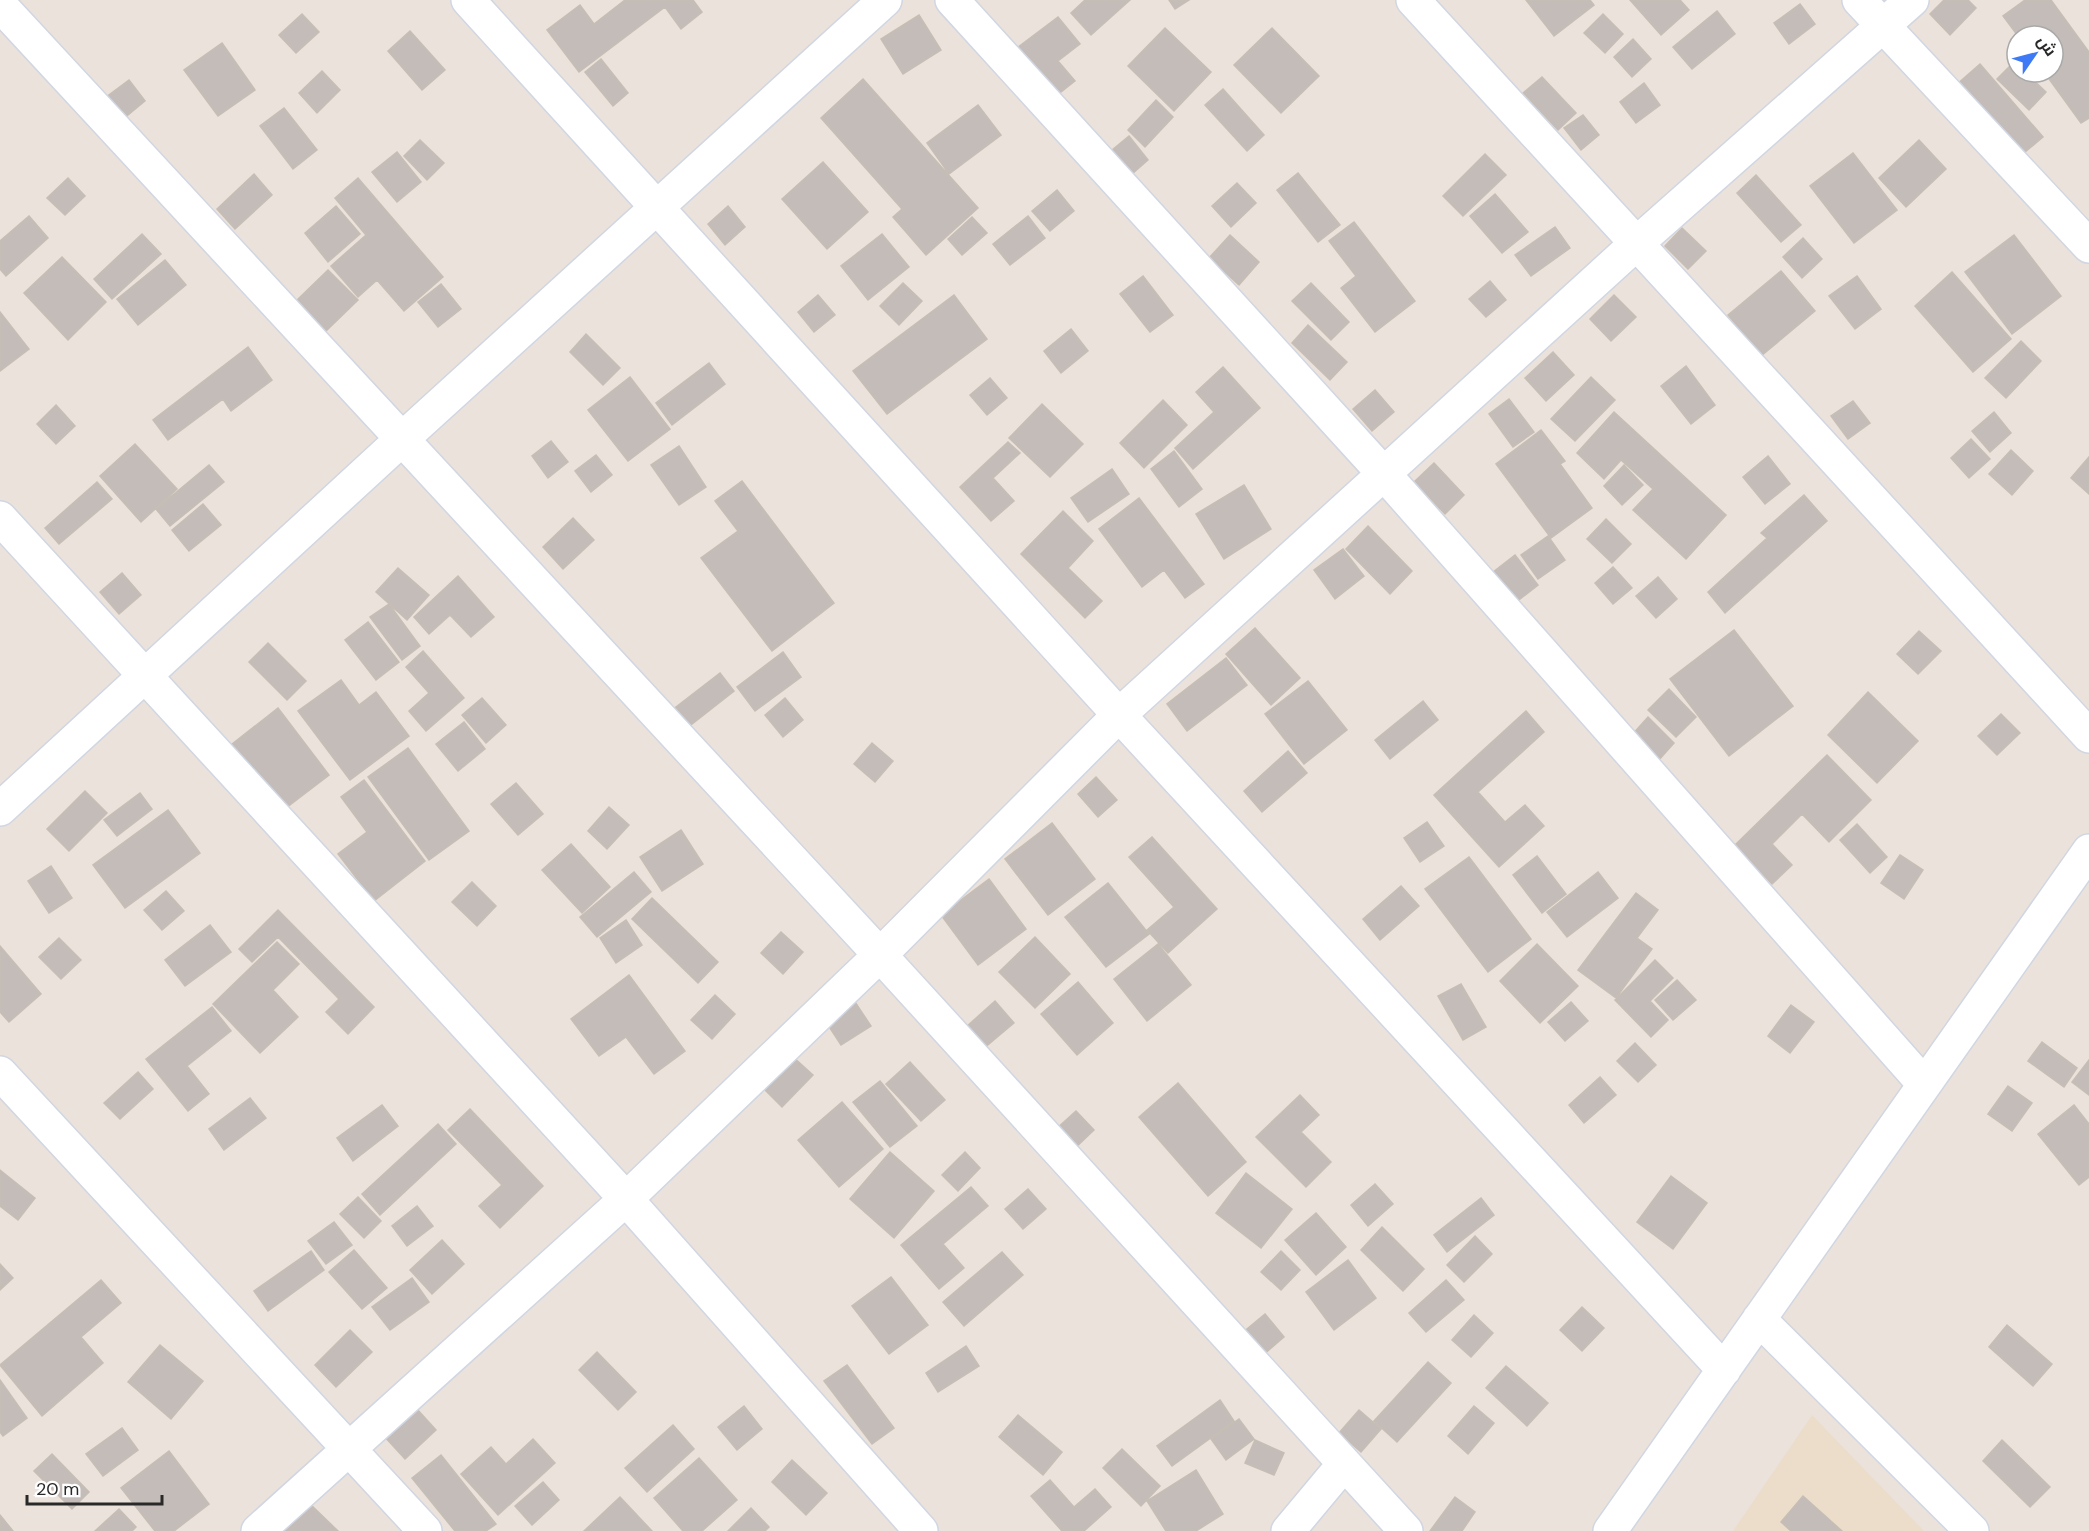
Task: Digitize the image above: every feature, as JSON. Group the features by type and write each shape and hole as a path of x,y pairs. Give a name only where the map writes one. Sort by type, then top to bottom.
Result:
{"street":[{"path":"468,0 1119,715 1724,1370"},
{"path":"0,809 885,0"},
{"path":"952,0 1385,475 1924,1084"},
{"path":"1413,0 2089,736"},
{"path":"1859,0 2089,246"},
{"path":"258,1531 626,1198 880,955 1119,715 1637,243 1912,0"},
{"path":"0,5 880,955 1406,1531"},
{"path":"0,518 626,1198 921,1531"},
{"path":"1611,1531 2089,851"},
{"path":"0,1073 425,1531"},
{"path":"1759,1318 1972,1531"},
{"path":"1288,1531 1344,1464"}],"shaded area":[{"path":"1812,1415 1924,1531 1733,1531"}],"building":[{"path":"625,0 693,0 702,12 681,29 665,7 579,72 547,30 580,5 594,24"},
{"path":"1085,0 1130,0 1091,35 1071,13"},
{"path":"1169,0 1189,0 1175,9"},
{"path":"1526,0 1590,0 1594,5 1554,36"},
{"path":"1630,0 1680,0 1689,10 1661,35"},
{"path":"1944,0 1968,0 1976,8 1950,35 1930,14"},
{"path":"2025,0 2051,0 2089,52 2089,118 2081,123 2053,84 2065,84 2065,24 2009,24 2003,16"},
{"path":"1800,4 1815,24 1789,44 1774,23"},
{"path":"1717,11 1735,34 1692,69 1673,47"},
{"path":"302,14 319,32 296,53 279,35"},
{"path":"1603,14 1623,34 1605,53 1584,33"},
{"path":"919,15 941,50 903,74 881,39"},
{"path":"1058,17 1080,44 1058,61 1075,81 1056,96 1017,48"},
{"path":"1165,28 1211,72 1174,111 1128,66"},
{"path":"1272,28 1319,76 1281,113 1234,65"},
{"path":"410,31 445,70 422,90 388,51"},
{"path":"1633,39 1651,59 1632,77 1614,57"},
{"path":"222,43 255,90 218,116 184,70"},
{"path":"601,59 628,93 613,106 585,72"},
{"path":"1980,64 2043,137 2019,157 1956,85"},
{"path":"322,71 340,90 317,113 299,93"},
{"path":"2005,71 2005,84 2038,84 2046,92 2029,110 1997,79"},
{"path":"1542,77 1576,113 1558,130 1523,93"},
{"path":"863,79 978,208 926,255 893,217 902,209 821,118"},
{"path":"129,80 145,101 122,120 105,98"},
{"path":"1644,83 1660,105 1636,123 1620,102"},
{"path":"1223,89 1264,135 1247,151 1205,105"},
{"path":"1156,100 1173,117 1145,147 1128,130"},
{"path":"978,105 1001,135 949,174 927,143"},
{"path":"284,108 317,150 293,169 260,126"},
{"path":"1583,115 1599,135 1581,150 1564,128"},
{"path":"1129,136 1148,160 1132,174 1112,150"},
{"path":"420,140 444,163 427,180 404,156"},
{"path":"1919,140 1946,169 1906,207 1879,178"},
{"path":"397,152 421,182 397,202 372,172"},
{"path":"1853,153 1897,210 1854,243 1810,186"},
{"path":"1485,154 1506,175 1463,216 1443,196"},
{"path":"823,162 868,212 827,249 782,199"},
{"path":"1298,173 1340,225 1318,242 1277,190"},
{"path":"254,174 272,195 235,229 217,209"},
{"path":"1756,175 1801,225 1781,242 1737,193"},
{"path":"68,178 85,196 65,215 47,198"},
{"path":"358,178 443,277 404,311 377,280 358,297 331,266 366,235 335,198"},
{"path":"1237,183 1256,203 1231,227 1212,206"},
{"path":"1057,190 1074,211 1050,231 1032,211"},
{"path":"1495,194 1528,232 1502,253 1470,216"},
{"path":"336,206 360,234 328,262 305,233"},
{"path":"728,206 745,227 725,245 708,224"},
{"path":"29,216 48,238 6,276 0,269 0,241"},
{"path":"1028,216 1045,238 1010,265 993,244"},
{"path":"972,217 987,233 962,255 948,239"},
{"path":"1354,222 1415,301 1375,332 1341,288 1356,276 1329,241"},
{"path":"1555,227 1570,248 1531,276 1515,255"},
{"path":"1682,228 1706,251 1688,269 1665,246"},
{"path":"142,234 161,254 112,299 94,279"},
{"path":"882,234 909,267 868,300 841,266"},
{"path":"1230,235 1259,262 1239,285 1209,258"},
{"path":"2014,235 2061,296 2012,334 1965,272"},
{"path":"1803,238 1822,259 1802,278 1783,257"},
{"path":"62,257 106,302 68,340 24,293"},
{"path":"165,260 186,285 138,325 117,299"},
{"path":"328,270 358,300 325,332 295,302"},
{"path":"1781,271 1815,311 1761,356 1728,315"},
{"path":"1952,272 2011,339 1973,372 1915,306"},
{"path":"1143,276 1173,315 1150,332 1120,294"},
{"path":"1857,276 1881,309 1855,329 1829,296"},
{"path":"1490,281 1506,300 1486,317 1469,299"},
{"path":"903,283 922,301 899,325 880,306"},
{"path":"1311,283 1349,322 1331,340 1292,301"},
{"path":"441,284 461,309 438,327 418,302"},
{"path":"818,295 835,315 814,332 798,312"},
{"path":"954,295 987,339 887,414 853,371"},
{"path":"1614,295 1636,317 1611,341 1590,319"},
{"path":"0,312 29,349 0,371"},
{"path":"1308,325 1347,362 1330,380 1292,343"},
{"path":"1071,329 1088,351 1061,373 1044,351"},
{"path":"586,334 620,368 603,385 570,352"},
{"path":"2021,341 2041,361 2006,398 1985,378"},
{"path":"248,347 272,380 231,411 223,399 168,440 153,420"},
{"path":"1553,352 1574,375 1546,401 1525,378"},
{"path":"709,363 725,384 672,425 656,403"},
{"path":"1686,366 1715,405 1691,424 1661,386"},
{"path":"1223,367 1260,408 1193,469 1175,448 1214,412 1196,392"},
{"path":"630,377 670,429 628,461 588,410"},
{"path":"1591,377 1615,400 1575,441 1551,419"},
{"path":"990,378 1007,398 987,415 970,395"},
{"path":"1375,390 1394,412 1372,431 1353,409"},
{"path":"1509,399 1534,432 1513,447 1489,414"},
{"path":"1163,400 1187,425 1144,468 1120,443"},
{"path":"1853,401 1870,423 1848,439 1831,416"},
{"path":"1042,404 1083,444 1050,477 1009,438"},
{"path":"56,405 75,426 56,444 37,424"},
{"path":"1614,412 1726,515 1686,559 1633,510 1653,489 1621,460 1604,479 1577,453"},
{"path":"1994,412 2011,433 1990,452 1972,431"},
{"path":"1541,430 1565,461 1560,464 1592,508 1551,538 1496,464"},
{"path":"1971,439 1990,459 1969,478 1951,458"},
{"path":"551,441 568,462 548,478 532,456"},
{"path":"1008,442 1020,453 993,478 1014,501 991,521 960,487"},
{"path":"135,444 177,489 141,522 100,476"},
{"path":"679,446 706,487 679,505 651,465"},
{"path":"2011,450 2033,471 2012,495 1989,474"},
{"path":"1174,451 1202,489 1179,507 1151,469"},
{"path":"596,455 612,475 591,492 575,471"},
{"path":"1768,456 1790,484 1765,504 1743,477"},
{"path":"2089,457 2089,494 2071,478"},
{"path":"1434,463 1464,495 1445,514 1414,482"},
{"path":"209,465 224,482 170,526 156,509"},
{"path":"1624,465 1643,485 1622,505 1604,486"},
{"path":"1112,469 1129,494 1088,522 1071,498"},
{"path":"742,481 834,603 772,651 701,558 738,531 715,501"},
{"path":"97,482 112,499 59,544 45,528"},
{"path":"1244,485 1271,529 1224,559 1196,514"},
{"path":"1804,495 1827,521 1725,613 1708,592 1767,538 1761,533"},
{"path":"1139,498 1204,584 1185,598 1164,570 1142,587 1099,529"},
{"path":"203,504 221,525 189,551 172,530"},
{"path":"1063,511 1093,541 1068,568 1102,601 1085,618 1021,554"},
{"path":"573,518 594,540 563,569 543,547"},
{"path":"1606,519 1631,544 1612,563 1587,539"},
{"path":"1368,526 1412,571 1390,594 1346,549"},
{"path":"1548,536 1565,560 1538,579 1521,555"},
{"path":"1343,549 1364,576 1335,599 1314,570"},
{"path":"1515,555 1538,585 1515,603 1492,573"},
{"path":"1613,567 1632,588 1613,604 1595,583"},
{"path":"398,568 429,595 407,620 376,592"},
{"path":"122,573 141,595 119,614 100,592"},
{"path":"458,576 494,617 471,637 450,615 429,634 414,617"},
{"path":"1658,577 1677,599 1656,618 1636,596"},
{"path":"389,604 420,646 402,660 370,617"},
{"path":"368,622 399,662 376,680 345,640"},
{"path":"1255,628 1300,678 1271,705 1226,654"},
{"path":"1734,630 1793,706 1729,756 1670,679"},
{"path":"1919,631 1941,651 1918,674 1897,654"},
{"path":"268,643 306,681 287,700 249,662"},
{"path":"423,651 464,698 426,731 409,711 429,693 406,667"},
{"path":"783,652 801,677 755,711 737,687"},
{"path":"1226,658 1247,685 1187,731 1167,704"},
{"path":"720,673 734,691 687,728 672,710"},
{"path":"341,680 359,705 376,692 409,736 350,780 298,711"},
{"path":"1308,681 1347,730 1304,764 1265,714"},
{"path":"1669,689 1696,717 1676,737 1648,710"},
{"path":"1868,692 1918,741 1877,783 1828,735"},
{"path":"482,698 506,725 486,743 462,715"},
{"path":"785,698 803,720 783,737 765,715"},
{"path":"1423,701 1438,720 1390,759 1375,740"},
{"path":"278,708 329,775 282,811 231,745"},
{"path":"1526,711 1544,732 1478,792 1505,822 1525,805 1544,826 1499,867 1434,795"},
{"path":"2001,714 2020,733 1997,755 1978,736"},
{"path":"1648,717 1674,743 1658,761 1631,736"},
{"path":"464,722 485,749 458,771 436,744"},
{"path":"872,743 893,761 875,782 854,764"},
{"path":"408,748 469,831 429,860 368,777"},
{"path":"1288,751 1307,773 1262,812 1244,791"},
{"path":"1827,755 1871,800 1829,842 1802,814 1772,844 1792,865 1772,884 1734,846"},
{"path":"1096,777 1117,800 1098,817 1078,794"},
{"path":"364,780 425,861 374,901 338,854 367,832 341,797"},
{"path":"516,783 543,814 518,835 491,804"},
{"path":"85,791 107,813 69,851 47,829"},
{"path":"140,793 152,809 117,836 104,820"},
{"path":"609,807 629,825 607,849 588,831"},
{"path":"168,810 200,853 125,908 93,865"},
{"path":"1427,822 1444,846 1420,862 1404,838"},
{"path":"1052,823 1095,879 1048,915 1005,859"},
{"path":"1857,824 1887,857 1870,873 1840,840"},
{"path":"681,830 703,864 662,891 640,857"},
{"path":"1152,837 1217,909 1168,953 1147,930 1174,907 1129,857"},
{"path":"571,844 610,887 582,913 542,870"},
{"path":"1900,855 1923,870 1904,899 1881,883"},
{"path":"1537,856 1566,894 1542,913 1513,875"},
{"path":"1469,857 1531,939 1488,972 1425,889"},
{"path":"51,866 72,898 49,913 28,881"},
{"path":"634,872 651,892 597,937 580,917"},
{"path":"1598,872 1618,898 1567,937 1547,912"},
{"path":"989,879 1026,929 978,965 941,915"},
{"path":"472,882 496,906 477,926 452,902"},
{"path":"1108,883 1149,934 1106,967 1065,917"},
{"path":"1401,886 1419,906 1380,940 1363,919"},
{"path":"166,891 184,911 162,930 144,910"},
{"path":"1636,893 1658,910 1637,938 1652,949 1616,998 1578,970"},
{"path":"652,898 718,962 698,983 632,919"},
{"path":"278,910 374,1007 348,1034 326,1012 339,999 278,937 252,962 239,949"},
{"path":"626,920 642,945 616,963 600,938"},
{"path":"210,925 231,952 185,986 165,960"},
{"path":"781,932 803,952 783,974 761,953"},
{"path":"1035,937 1070,974 1035,1008 999,972"},
{"path":"59,938 81,960 61,979 39,957"},
{"path":"277,942 299,964 273,990 298,1017 260,1053 213,1004"},
{"path":"1158,944 1191,985 1147,1021 1114,979"},
{"path":"1537,944 1578,986 1540,1023 1500,981"},
{"path":"0,946 41,994 9,1022 0,1012"},
{"path":"1655,960 1673,978 1650,1001 1668,1020 1651,1037 1615,1000"},
{"path":"629,975 685,1051 654,1074 626,1037 599,1056 571,1019"},
{"path":"1677,980 1696,1000 1673,1020 1655,1000"},
{"path":"1078,982 1113,1023 1077,1055 1041,1014"},
{"path":"1461,984 1486,1027 1463,1040 1438,996"},
{"path":"715,995 735,1014 712,1039 691,1020"},
{"path":"995,1001 1014,1023 983,1049 965,1028"},
{"path":"855,1002 871,1026 841,1045 826,1022"},
{"path":"1571,1002 1588,1021 1565,1041 1548,1022"},
{"path":"1791,1005 1814,1022 1790,1053 1768,1036"},
{"path":"212,1007 231,1031 187,1066 209,1094 188,1111 146,1059"},
{"path":"2042,1042 2077,1068 2064,1087 2028,1061"},
{"path":"1635,1043 1656,1065 1638,1082 1617,1061"},
{"path":"792,1056 813,1075 782,1107 762,1087"},
{"path":"2089,1060 2089,1095 2072,1082"},
{"path":"910,1062 945,1100 921,1121 886,1084"},
{"path":"138,1072 153,1089 120,1119 104,1103"},
{"path":"1600,1077 1616,1095 1584,1123 1569,1105"},
{"path":"880,1081 917,1126 890,1147 853,1102"},
{"path":"1178,1083 1246,1162 1208,1196 1139,1117"},
{"path":"2008,1086 2032,1103 2012,1131 1988,1114"},
{"path":"1300,1095 1319,1115 1301,1132 1331,1162 1306,1187 1256,1137"},
{"path":"250,1098 266,1118 224,1150 209,1129"},
{"path":"842,1102 883,1149 839,1187 798,1140"},
{"path":"382,1105 398,1126 353,1161 337,1138"},
{"path":"2074,1105 2089,1124 2089,1177 2079,1185 2038,1134"},
{"path":"470,1109 543,1186 500,1228 479,1206 502,1185 448,1130"},
{"path":"1076,1111 1094,1130 1073,1150 1055,1130"},
{"path":"438,1124 456,1144 380,1215 362,1194"},
{"path":"890,1152 934,1191 894,1238 850,1199"},
{"path":"965,1152 980,1168 958,1191 942,1175"},
{"path":"0,1170 35,1198 18,1220 0,1206"},
{"path":"1246,1173 1292,1209 1261,1248 1216,1213"},
{"path":"1671,1176 1707,1203 1673,1249 1637,1222"},
{"path":"1375,1184 1393,1204 1368,1226 1351,1205"},
{"path":"971,1187 988,1206 943,1244 964,1268 939,1289 901,1245"},
{"path":"1028,1189 1046,1209 1023,1229 1005,1209"},
{"path":"358,1197 381,1221 364,1238 340,1214"},
{"path":"1481,1198 1494,1215 1447,1252 1434,1235"},
{"path":"417,1206 433,1226 407,1246 392,1226"},
{"path":"1316,1213 1346,1247 1316,1275 1285,1240"},
{"path":"334,1222 352,1245 326,1264 308,1241"},
{"path":"1382,1227 1424,1269 1403,1291 1361,1250"},
{"path":"1475,1236 1492,1254 1464,1282 1447,1265"},
{"path":"442,1240 464,1264 432,1294 410,1270"},
{"path":"354,1250 387,1288 362,1309 329,1272"},
{"path":"311,1251 324,1270 268,1311 254,1291"},
{"path":"1281,1251 1300,1270 1281,1290 1261,1272"},
{"path":"1002,1252 1023,1275 964,1326 943,1302"},
{"path":"1348,1260 1376,1298 1334,1330 1306,1292"},
{"path":"0,1264 13,1278 0,1290"},
{"path":"891,1277 928,1325 889,1354 852,1306"},
{"path":"412,1278 429,1302 390,1330 372,1307"},
{"path":"101,1280 121,1303 81,1337 103,1363 42,1416 0,1365"},
{"path":"1446,1280 1464,1300 1426,1332 1409,1313"},
{"path":"1582,1307 1604,1328 1582,1351 1560,1330"},
{"path":"1265,1314 1284,1337 1262,1356 1242,1333"},
{"path":"1474,1315 1493,1333 1471,1357 1452,1340"},
{"path":"2007,1325 2052,1364 2033,1386 1989,1347"},
{"path":"350,1330 372,1352 336,1387 315,1365"},
{"path":"160,1345 203,1381 171,1419 128,1382"},
{"path":"966,1346 979,1366 938,1392 926,1373"},
{"path":"597,1352 636,1392 618,1410 579,1370"},
{"path":"1428,1362 1451,1383 1397,1442 1374,1421"},
{"path":"847,1365 894,1428 872,1444 824,1381"},
{"path":"1506,1366 1548,1403 1527,1426 1486,1388"},
{"path":"0,1380 27,1418 3,1436 0,1432"},
{"path":"1220,1400 1234,1421 1172,1466 1157,1446"},
{"path":"744,1406 762,1429 737,1450 718,1427"},
{"path":"1474,1406 1494,1423 1468,1454 1448,1436"},
{"path":"416,1408 436,1430 405,1459 384,1436"},
{"path":"1359,1410 1381,1429 1361,1452 1339,1433"},
{"path":"1018,1415 1062,1452 1043,1475 999,1437"},
{"path":"1239,1419 1254,1439 1226,1460 1211,1439"},
{"path":"673,1425 694,1449 647,1492 625,1468"},
{"path":"122,1428 138,1450 103,1476 86,1454"},
{"path":"533,1439 555,1463 498,1515 461,1474 491,1447 506,1464"},
{"path":"1255,1440 1284,1453 1274,1475 1245,1463"},
{"path":"2002,1440 2050,1487 2030,1507 1983,1461"},
{"path":"1122,1449 1160,1486 1141,1506 1103,1468"},
{"path":"169,1451 209,1504 174,1531 155,1531 121,1488"},
{"path":"52,1454 89,1492 72,1509 34,1471"},
{"path":"441,1455 496,1524 486,1531 455,1531 412,1478"},
{"path":"699,1458 737,1500 702,1531 683,1531 654,1498"},
{"path":"792,1460 827,1493 806,1515 772,1482"},
{"path":"1196,1470 1223,1514 1196,1531 1166,1531 1147,1501"},
{"path":"1050,1480 1074,1507 1095,1489 1111,1507 1084,1531 1062,1531 1031,1496"},
{"path":"543,1482 559,1500 532,1525 515,1506"},
{"path":"1803,1496 1842,1531 1791,1531 1781,1522"},
{"path":"620,1497 652,1531 584,1531"},
{"path":"1455,1497 1475,1512 1462,1531 1430,1531"},
{"path":"309,1503 338,1531 283,1531"},
{"path":"751,1508 769,1527 765,1531 728,1531"},
{"path":"119,1509 136,1527 132,1531 95,1531"},
{"path":"0,1515 13,1531 0,1531"}]}
